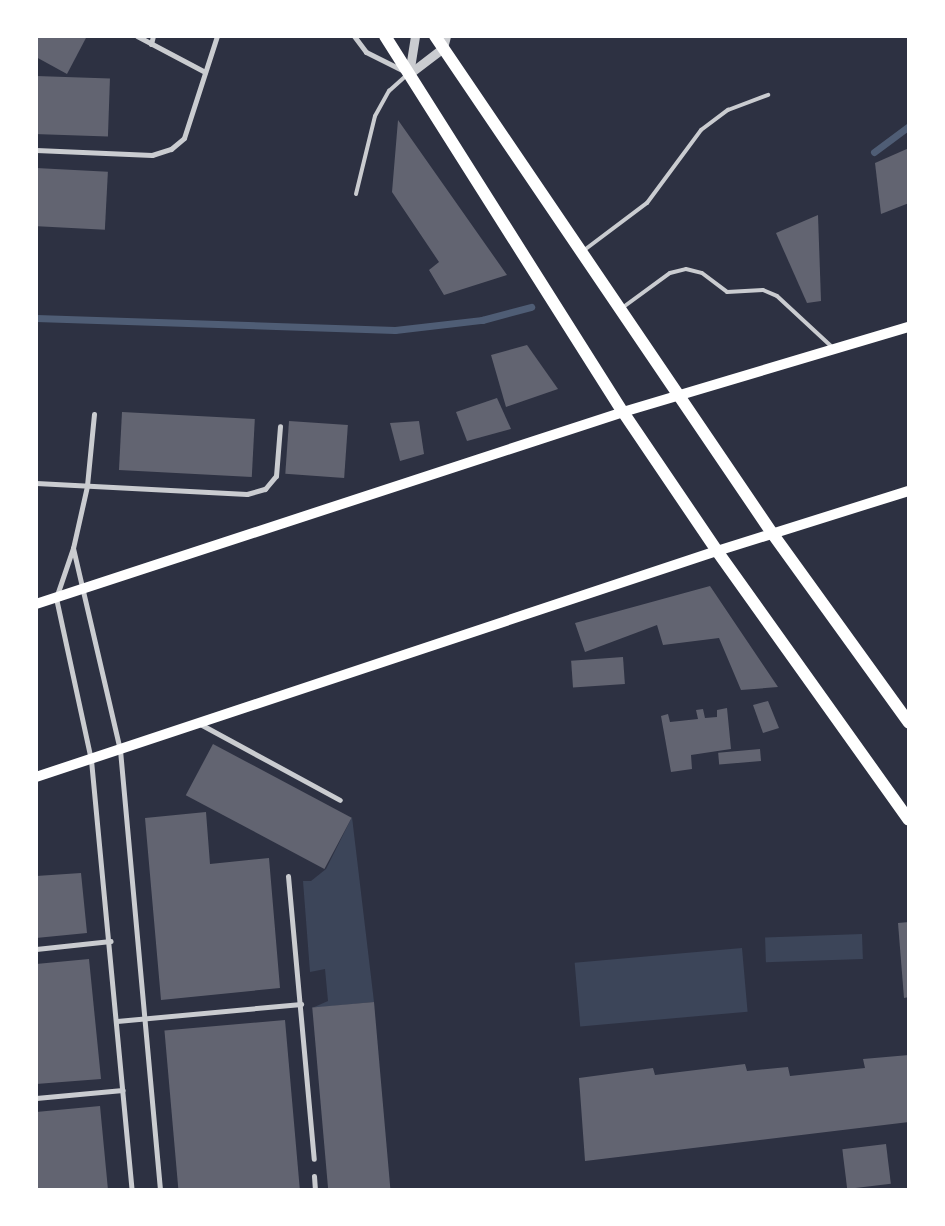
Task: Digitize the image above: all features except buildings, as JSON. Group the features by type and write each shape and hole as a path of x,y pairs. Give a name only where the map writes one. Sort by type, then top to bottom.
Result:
{"main road":[{"path":"385,36 623,412 717,552 909,820"},
{"path":"435,36 444,42 620,309 772,533 909,723"},
{"path":"36,604 623,412 909,327"},
{"path":"36,777 772,533 909,491"}],"street":[{"path":"137,36 205,72"},
{"path":"151,44 152,36"},
{"path":"36,150 152,154 171,149 184,138 217,36"},
{"path":"354,36 366,52 409,74"},
{"path":"409,74 415,36"},
{"path":"409,74 444,42"},
{"path":"94,414 87,486 73,548 56,598 91,760 111,941 132,1190"},
{"path":"36,483 247,494 265,490 276,476 280,426"},
{"path":"73,548 82,588 91,613 120,750 160,1190"},
{"path":"199,724 340,800"},
{"path":"288,876 314,1159"},
{"path":"36,949 111,941"},
{"path":"117,1021 301,1004"},
{"path":"36,1098 123,1090"},
{"path":"314,1176 315,1190"}],"lane":[{"path":"356,194 375,116 389,90 409,74"},
{"path":"582,252 647,203 701,130 728,110 768,95"},
{"path":"620,309 642,290 670,273 686,269 702,273 727,292 763,290 777,296 834,349"}],"shaded area":[{"path":"352,817 374,1002 312,1008 328,1001 325,969 310,972 303,881 311,881 326,869"},
{"path":"862,934 863,959 766,962 765,937"},
{"path":"742,948 748,1012 580,1026 575,963"}],"waterway":[{"path":"874,152 909,126"},
{"path":"36,318 395,330 482,320 531,307"}]}
